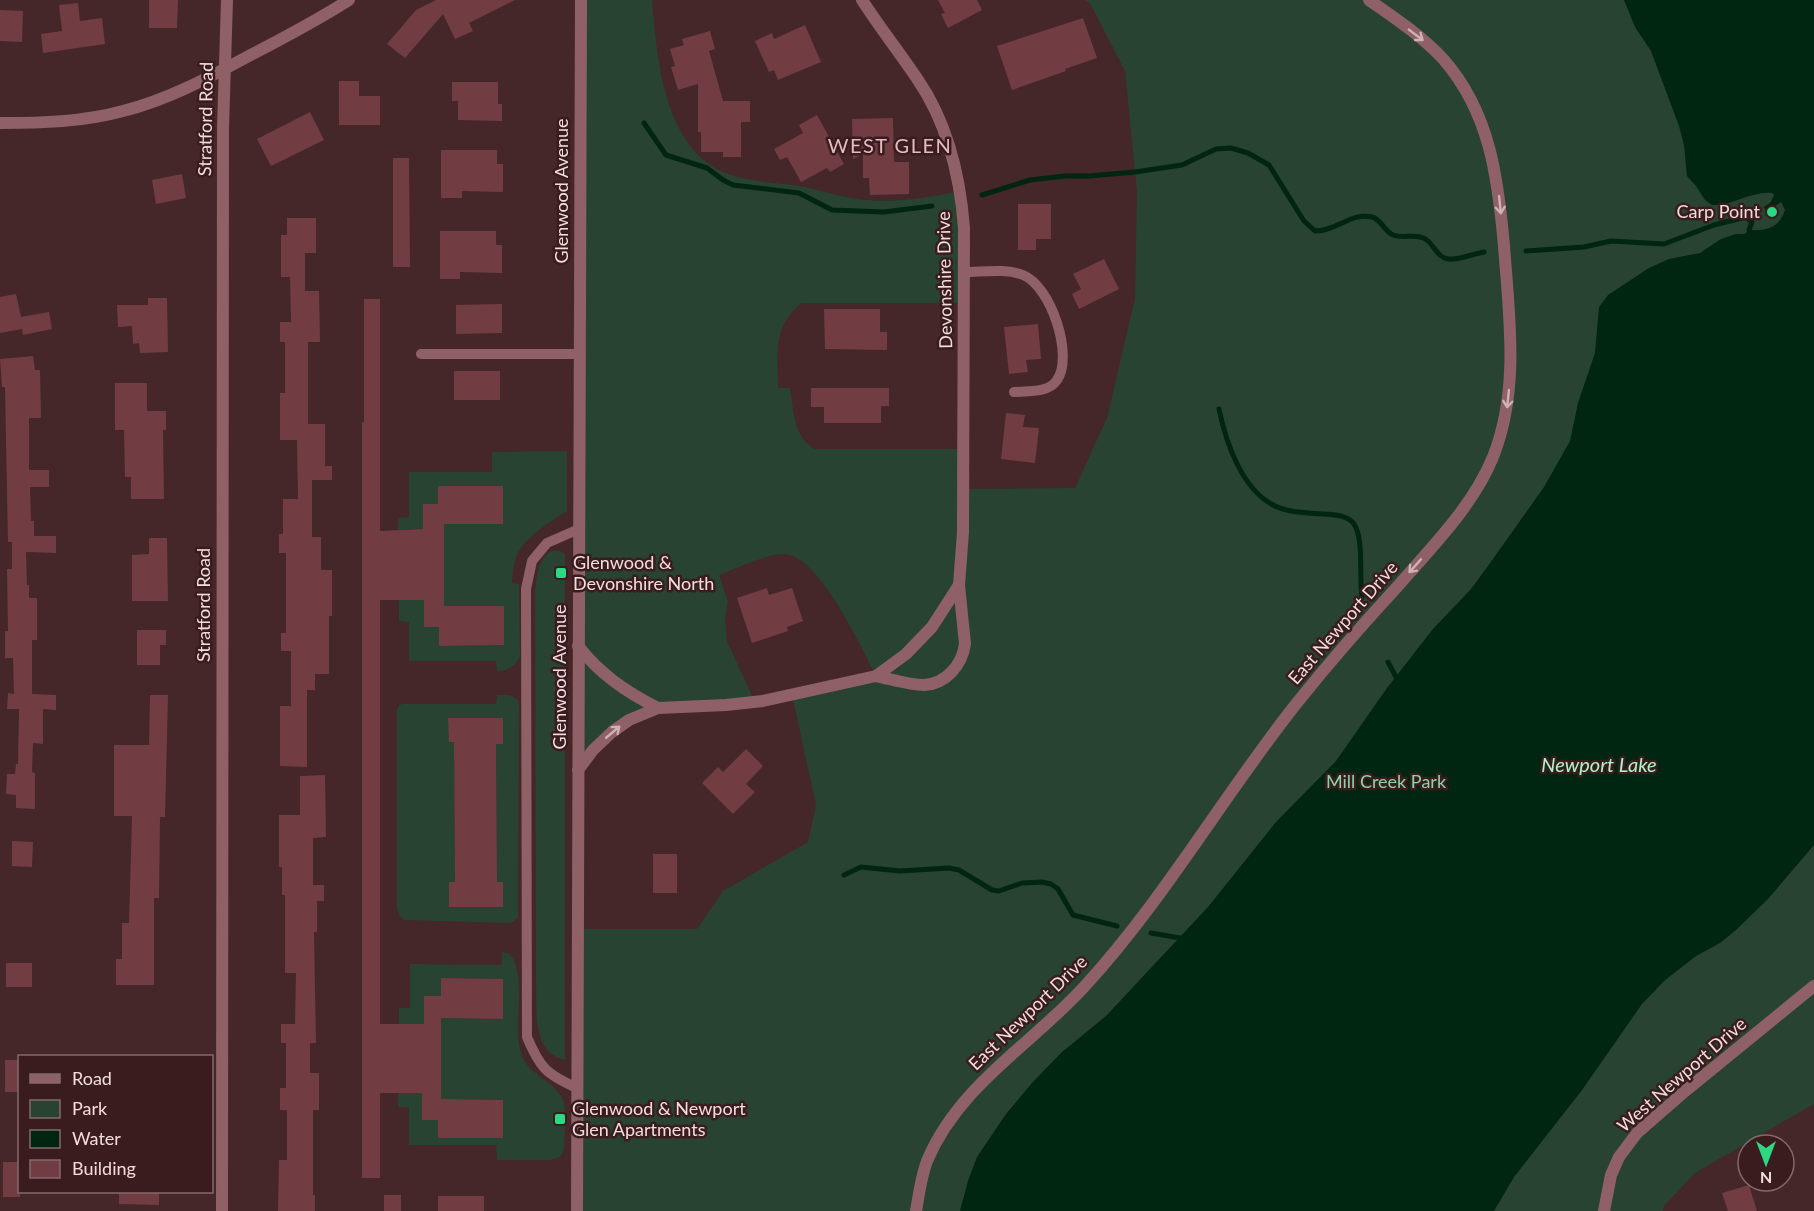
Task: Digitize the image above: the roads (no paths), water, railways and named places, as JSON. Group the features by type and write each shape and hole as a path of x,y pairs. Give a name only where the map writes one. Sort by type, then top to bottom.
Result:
{"street":[{"name":"Stratford Road","path":"222,1211 223,164 227,0"},
{"path":"0,123 42,123 87,119 157,100 188,88 225,69 294,33 349,0"},
{"name":"Glenwood Avenue","path":"577,1211 581,0"},
{"name":"Devonshire Drive","path":"578,770 593,750 612,732 629,720 658,708 763,701 876,676 923,685 937,682 948,676 958,666 964,653 959,585 963,532 964,228 961,191 952,152 943,128 918,80 882,32 862,0"},
{"name":"East Newport Drive","path":"916,1211 926,1163 936,1143 962,1104 989,1074 1082,990 1111,957 1187,856 1238,781 1294,708 1449,526 1481,482 1492,460 1508,407 1510,348 1500,201 1489,141 1471,100 1444,61 1426,42 1369,0"},
{"name":"Devonshire Drive","path":"876,676 921,640 959,585"},
{"path":"579,646 614,683 658,708"},
{"name":"West Newport Drive","path":"1604,1211 1611,1175 1619,1157 1637,1133 1814,986"}],"lane":[{"path":"964,273 1012,272 1025,275 1038,285 1058,322 1062,348 1062,368 1058,380 1052,386 1044,389 1014,392"},
{"path":"421,354 579,354"},
{"path":"577,1088 553,1077 537,1060 526,1037 526,589 532,561 547,543 579,529"}],"water":[{"name":"Newport Lake","path":"1624,0 1814,0 1814,845 1768,899 1736,930 1720,943 1696,956 1664,981 1642,1004 1582,1090 1514,1177 1494,1211 960,1211 977,1157 1006,1114 1061,1053 1106,1016 1208,907 1276,822 1336,761 1387,688 1433,629 1471,589 1544,487 1570,441 1578,403 1595,353 1599,307 1608,295 1649,268 1669,259 1700,253 1721,239 1736,234 1772,227 1782,216 1785,210 1781,202 1766,212 1764,207 1771,202 1774,195 1772,193 1756,194 1720,205 1712,205 1705,200 1687,176 1684,145 1679,126 1651,51 1635,27"}],"waterway":[{"path":"644,123 666,155 707,168 733,185 799,193 832,210 884,212 932,206"},
{"path":"982,195 1030,180 1135,172 1182,165 1216,149 1231,148 1248,153 1269,165 1304,221 1315,231 1364,216 1378,220 1393,235 1424,238 1444,258 1462,258 1484,252"},
{"path":"1526,251 1584,247 1611,241 1664,244 1714,225 1746,217 1752,222 1749,230"},
{"path":"1219,409 1237,464 1253,489 1263,499 1287,510 1341,516 1354,524 1359,538 1362,597"},
{"path":"1388,662 1396,677"},
{"path":"844,875 861,867 900,871 949,868 959,870 992,890 999,891 1022,883 1042,882 1058,889 1073,915 1117,926"},
{"path":"1151,933 1180,938"}],"place":[{"name":"Carp Point","path":"1772,212"},
{"name":"Glenwood & Devonshire North","path":"561,573"},
{"name":"Glenwood & Newport Glen Apartments","path":"560,1119"}],"district":[{"name":"WEST GLEN","path":"890,146"}],"park label":[{"name":"Mill Creek Park","path":"1386,782"}]}
